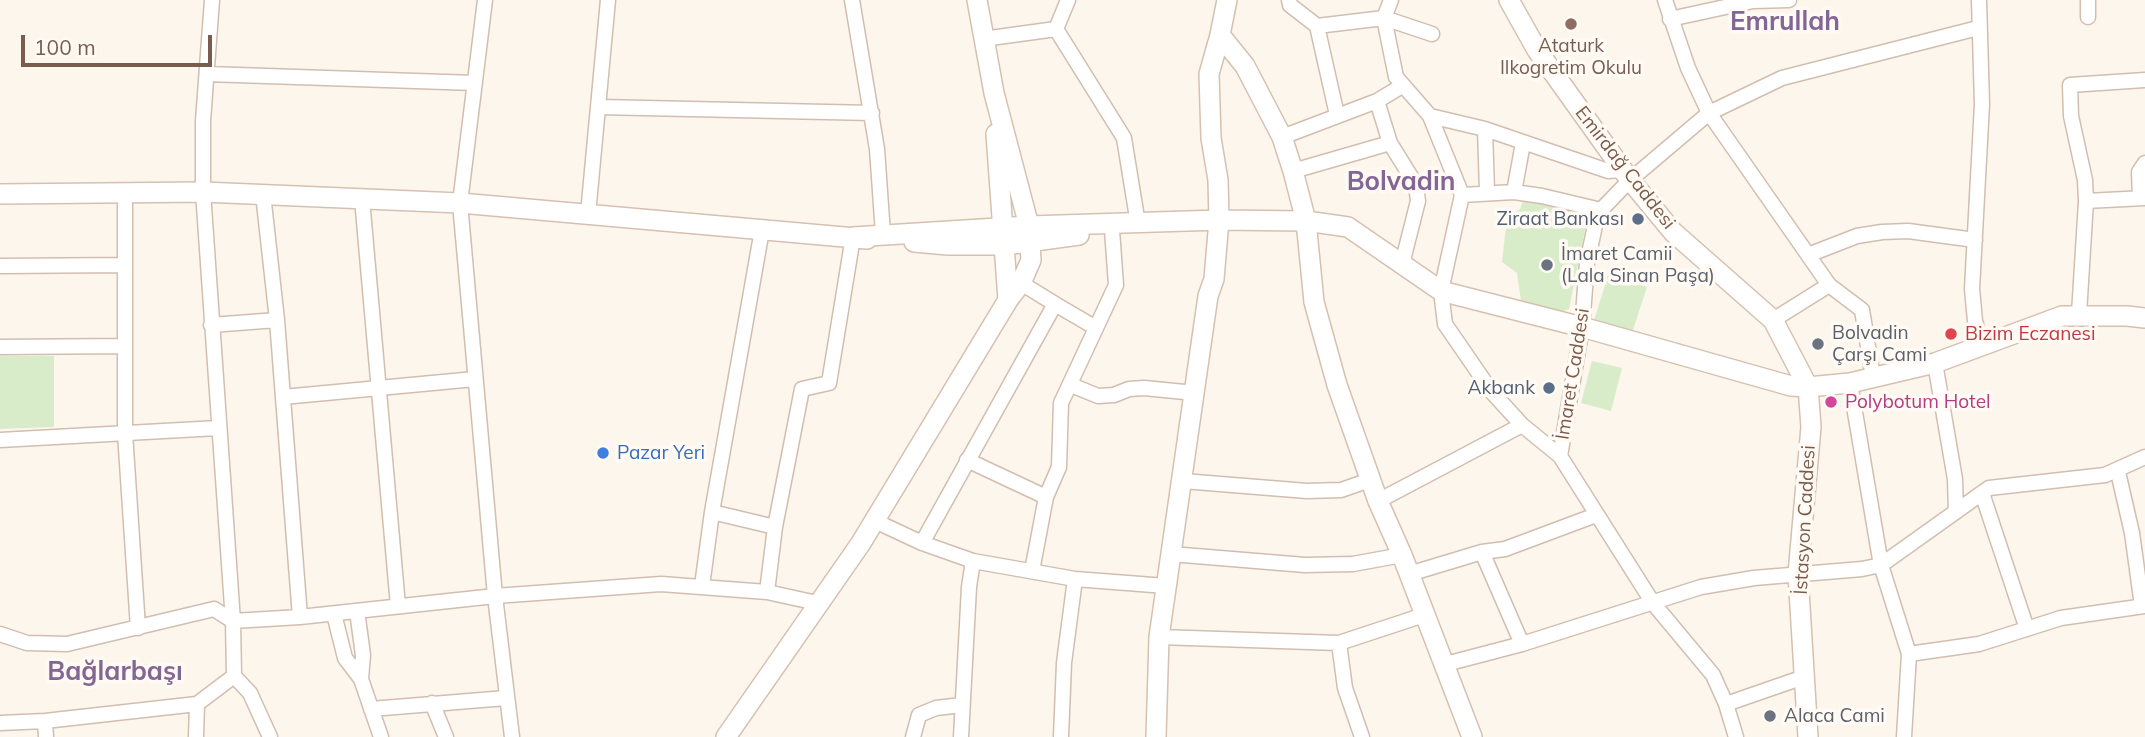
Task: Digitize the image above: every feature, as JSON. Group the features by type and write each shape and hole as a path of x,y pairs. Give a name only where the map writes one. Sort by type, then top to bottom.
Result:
{"street":[{"path":"212,0 203,121 202,192 233,621 233,676 250,693 270,737"},
{"path":"485,0 460,203 495,596 512,737"},
{"path":"588,214 608,0"},
{"path":"852,0 877,149 883,234"},
{"path":"726,737 875,521 1008,300 1021,283 1031,260 1030,234 994,93 977,0"},
{"path":"1056,29 1068,0"},
{"path":"1156,737 1159,637 1208,296 1214,279 1219,220 1218,180 1210,126 1209,74 1227,0"},
{"path":"1289,0 1290,5 1317,26 1337,115"},
{"path":"1391,0 1384,18 1396,77 1430,116 1462,195 1441,291 1445,324 1492,391 1522,425 1560,456 1653,603 1713,675 1726,704 1736,737"},
{"name":"Emirdağ Caddesi","path":"1508,0 1537,50 1626,175 1674,232 1773,320 1808,387"},
{"path":"1665,0 1688,68 1709,113 1829,285 1862,310 1873,377"},
{"path":"1670,19 1753,0 1789,0"},
{"path":"1979,0 1982,104 1973,305 1982,345"},
{"path":"2088,0 2088,17"},
{"path":"1317,26 1384,18 1432,34"},
{"name":"İmaret Caddesi","path":"1560,456 1582,327 1587,263 1601,210 1626,175 1709,113 1782,78 1978,28"},
{"path":"984,39 1056,29"},
{"path":"1056,29 1124,138 1139,224"},
{"path":"1220,35 1245,66 1282,137 1306,221 1314,302 1337,385 1378,501 1402,555 1472,737"},
{"path":"207,74 475,83"},
{"path":"2079,314 2086,201 2085,180 2071,116 2070,85 2145,80"},
{"path":"1282,137 1377,101 1402,86"},
{"path":"994,93 1008,300"},
{"path":"1377,101 1390,143 1416,185 1418,201 1402,264"},
{"path":"599,107 872,113"},
{"path":"1430,116 1485,129 1626,175"},
{"path":"1485,129 1487,192"},
{"path":"1293,171 1390,143"},
{"path":"1514,191 1523,143"},
{"path":"2086,201 2142,198 2139,172 2145,163"},
{"path":"1462,195 1514,191 1601,210"},
{"path":"125,192 125,433 138,628"},
{"path":"0,194 202,192 460,203 948,245 1003,236 1139,224 1219,220 1306,221 1348,227 1441,291 1582,327 1791,386 1808,387 1850,383 1935,363 2062,316 2079,314 2145,318"},
{"path":"263,194 277,320 300,617"},
{"path":"362,199 398,606"},
{"path":"1030,234 1112,230 1139,224"},
{"path":"702,586 712,513 762,230"},
{"path":"1032,571 1046,497 1059,467 1061,403 1116,285 1112,230"},
{"path":"1808,255 1857,236 1882,232 1908,231 1975,240"},
{"path":"853,237 883,234 1003,236"},
{"path":"767,592 775,527 803,389 829,383 853,237"},
{"path":"0,267 125,265"},
{"path":"1021,283 1096,328"},
{"path":"1773,320 1829,285"},
{"path":"922,543 1055,304"},
{"path":"211,325 277,320"},
{"path":"0,347 124,345"},
{"path":"1935,363 1955,479 1956,513"},
{"path":"283,397 475,379"},
{"path":"1850,383 1881,565 1909,654 1904,737"},
{"path":"1071,385 1098,396 1144,388 1195,393"},
{"name":"İstasyon Caddesi","path":"1808,387 1811,426 1798,574 1808,737"},
{"path":"1378,501 1522,425"},
{"path":"0,440 218,428"},
{"path":"1443,665 1701,587 1881,565 1989,488 2105,475 2118,472 2145,457"},
{"path":"967,460 1046,497"},
{"path":"1909,654 1979,643 2061,618 2143,606 2132,533 2118,472"},
{"path":"1183,481 1307,491 1341,490 1370,480"},
{"path":"1982,493 2027,629"},
{"path":"712,513 775,527"},
{"path":"1409,574 1482,552 1506,549 1596,515"},
{"path":"875,521 922,543 974,561 1075,579 1166,586"},
{"path":"1482,552 1522,643"},
{"path":"1171,554 1305,565 1353,564 1402,555"},
{"path":"961,737 969,587 974,561"},
{"path":"1061,737 1064,663 1075,579"},
{"path":"0,634 27,643 67,644 214,610 233,621 334,614 495,596 661,584 767,592 817,603"},
{"path":"357,611 363,655 361,679"},
{"path":"334,614 345,658 361,679 382,737"},
{"path":"1159,637 1339,643 1424,615"},
{"path":"1339,643 1345,688 1362,737"},
{"path":"0,723 45,721 197,704 233,676"},
{"path":"1726,704 1804,677"},
{"path":"371,709 506,698"},
{"path":"432,703 446,737"},
{"path":"196,737 197,704"},
{"path":"913,737 919,715 936,708 962,705"},
{"path":"45,721 46,737"}],"green space":[{"path":"1525,195 1589,210 1569,309 1560,312 1538,309 1521,301 1517,273 1502,262 1507,217 1520,209"},
{"path":"1608,275 1647,287 1631,336 1593,324"},
{"path":"0,356 54,356 54,427 0,429"},
{"path":"1592,361 1622,368 1611,411 1581,403"}],"place":[{"name":"Ataturk Ilkogretim Okulu","path":"1571,24"},
{"name":"Ziraat Bankası","path":"1638,219"},
{"name":"İmaret Camii (Lala Sinan Paşa)","path":"1547,265"},
{"name":"Bizim Eczanesi","path":"1951,334"},
{"name":"Bolvadin Çarşı Cami","path":"1818,344"},
{"name":"Akbank","path":"1549,388"},
{"name":"Polybotum Hotel","path":"1831,402"},
{"name":"Pazar Yeri","path":"603,453"},
{"name":"Alaca Cami","path":"1770,716"}],"district":[{"name":"Emrullah","path":"1785,22"},
{"name":"Bolvadin","path":"1401,182"},
{"name":"Bağlarbaşı","path":"115,672"}]}
